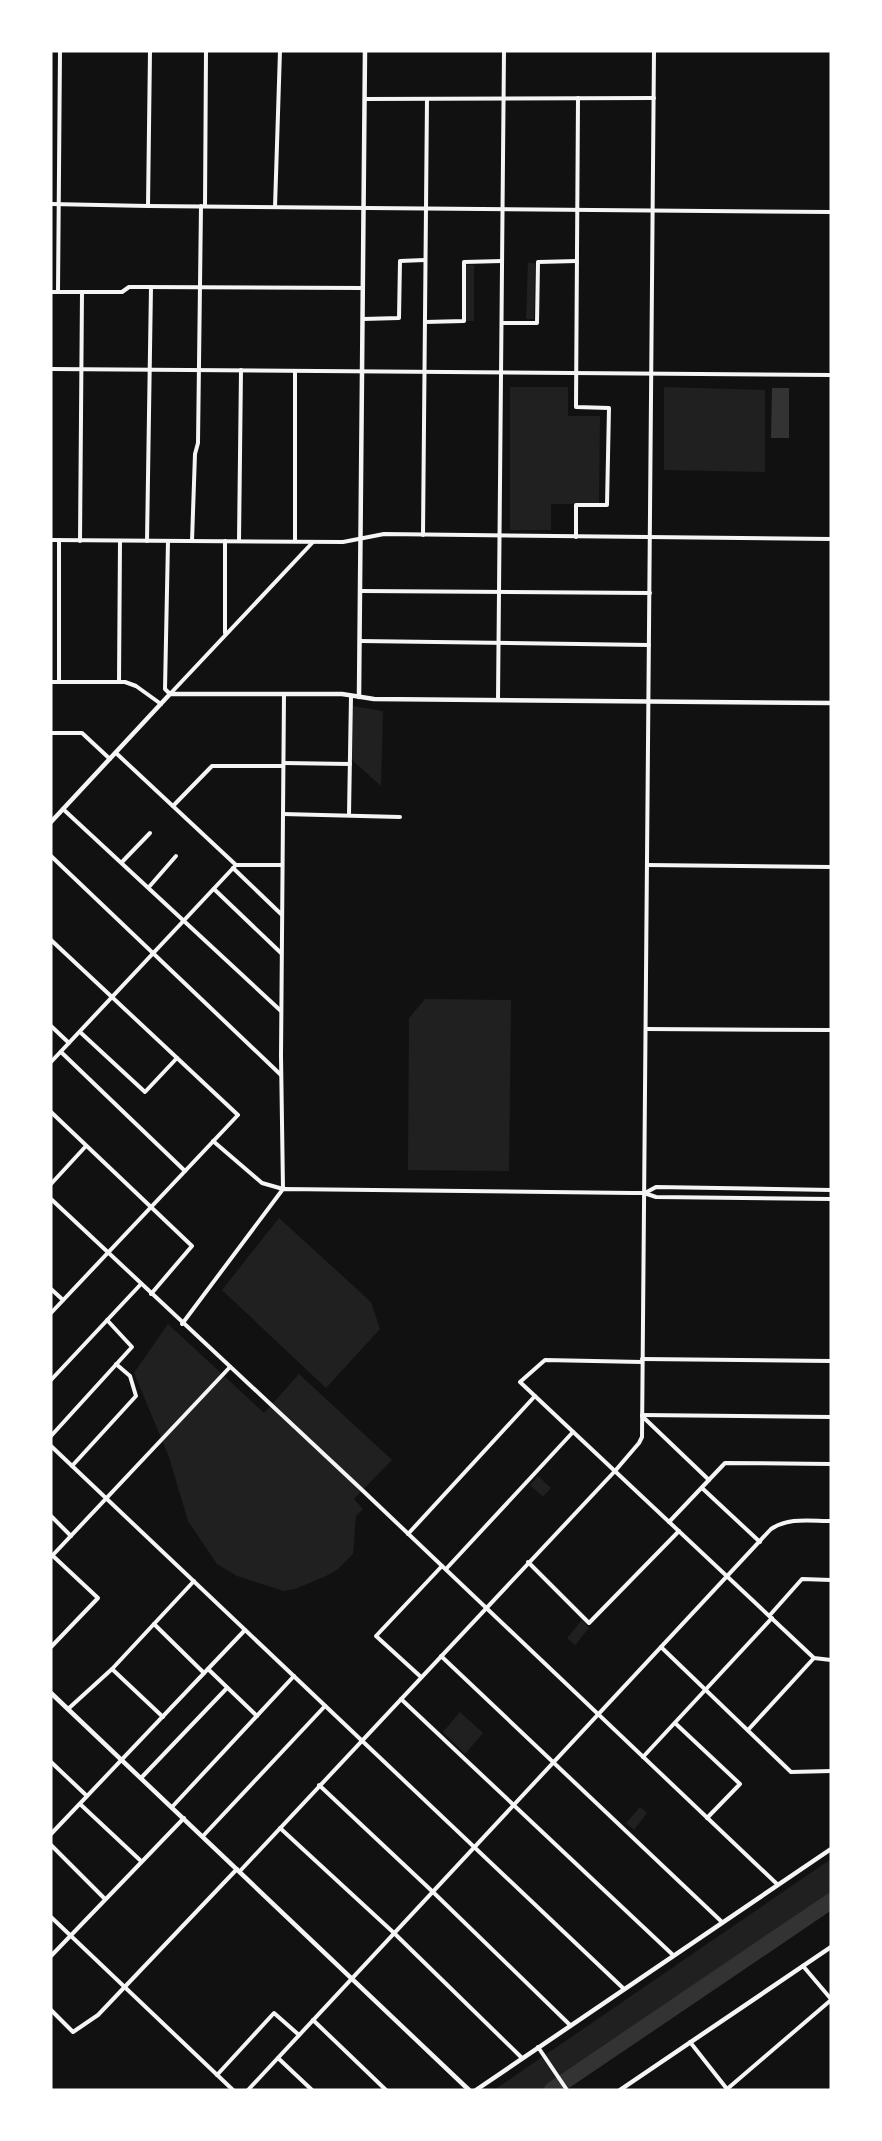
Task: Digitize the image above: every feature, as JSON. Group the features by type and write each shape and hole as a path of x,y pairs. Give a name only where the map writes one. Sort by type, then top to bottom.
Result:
{"street":[{"path":"58,292 60,51"},
{"path":"148,206 150,51"},
{"path":"192,541 199,370 206,51"},
{"path":"275,207 280,51"},
{"path":"359,697 365,51"},
{"path":"498,700 504,51"},
{"path":"51,2010 73,2032 98,2015 362,1741 615,1471 642,1437 654,51"},
{"path":"364,99 654,98"},
{"path":"423,535 427,99"},
{"path":"576,537 576,505 607,505 609,408 576,407 578,99"},
{"path":"51,204 831,212"},
{"path":"363,319 399,318 400,261 425,260"},
{"path":"425,322 464,321 464,262 502,261"},
{"path":"502,323 537,323 538,262 578,261"},
{"path":"51,292 122,292 129,287 363,288"},
{"path":"147,541 151,287"},
{"path":"80,541 82,292"},
{"path":"51,369 831,375"},
{"path":"238,541 241,370"},
{"path":"295,371 295,542"},
{"path":"51,540 343,542 384,534 831,539"},
{"path":"59,540 59,682"},
{"path":"119,682 120,541"},
{"path":"168,541 165,689 170,694 831,703"},
{"path":"225,541 225,634"},
{"path":"52,820 313,542"},
{"path":"361,591 650,593"},
{"path":"360,641 649,645"},
{"path":"51,682 119,682 136,686 161,704"},
{"path":"182,1324 284,1189 281,953 284,694"},
{"path":"349,815 351,696"},
{"path":"51,733 82,733 110,759"},
{"path":"116,753 173,806 282,915"},
{"path":"173,806 212,766 350,764"},
{"path":"63,809 281,1011"},
{"path":"283,814 400,817"},
{"path":"122,862 150,833"},
{"path":"51,855 281,1076"},
{"path":"149,887 176,856"},
{"path":"51,1062 234,866 282,865"},
{"path":"647,865 831,867"},
{"path":"214,889 281,953"},
{"path":"51,940 238,1115 51,1313"},
{"path":"51,1026 69,1043"},
{"path":"646,1029 831,1030"},
{"path":"80,1032 145,1092 177,1058"},
{"path":"61,1052 185,1171"},
{"path":"51,1112 192,1246 151,1294"},
{"path":"213,1141 262,1184 284,1189 644,1193 656,1197 831,1199"},
{"path":"51,1185 86,1146"},
{"path":"644,1193 656,1187 831,1190"},
{"path":"51,1199 777,1884"},
{"path":"51,1380 141,1284"},
{"path":"51,1289 63,1300"},
{"path":"51,1436 132,1347 107,1320"},
{"path":"831,1361 545,1360 520,1382 814,1658 831,1660"},
{"path":"72,1466 136,1396 130,1376 116,1364"},
{"path":"51,1647 98,1598 52,1557 230,1367"},
{"path":"408,1534 535,1396"},
{"path":"642,1415 831,1417"},
{"path":"642,1415 709,1480"},
{"path":"421,1677 376,1636 573,1432"},
{"path":"51,1446 624,1989"},
{"path":"669,1522 725,1463 831,1464"},
{"path":"702,1488 760,1542"},
{"path":"51,1516 71,1536"},
{"path":"248,2090 760,1542 781,1523 831,1521"},
{"path":"528,1562 589,1623 679,1532"},
{"path":"643,1757 802,1580 831,1580"},
{"path":"68,1709 112,1669 194,1581"},
{"path":"154,1624 256,1716"},
{"path":"51,1834 245,1630"},
{"path":"661,1647 791,1772 831,1771"},
{"path":"441,1656 722,1922"},
{"path":"748,1730 814,1658"},
{"path":"112,1669 163,1717"},
{"path":"172,1807 294,1676"},
{"path":"141,1778 227,1688"},
{"path":"52,1696 470,2090"},
{"path":"401,1699 673,1955"},
{"path":"203,1836 325,1706"},
{"path":"675,1723 740,1784 707,1818"},
{"path":"51,1762 87,1796"},
{"path":"319,1785 570,2025"},
{"path":"80,1804 141,1862"},
{"path":"51,1956 184,1818"},
{"path":"280,1828 394,1933 522,2058"},
{"path":"51,1845 105,1899"},
{"path":"476,2090 831,1849"},
{"path":"51,1917 233,2090"},
{"path":"620,2090 831,1947"},
{"path":"690,2042 727,2090 831,2000 803,1966"},
{"path":"217,2075 274,2013 299,2035"},
{"path":"313,2020 386,2090"},
{"path":"538,2047 567,2090"},
{"path":"278,2058 312,2090"}],"shaded area":[{"path":"528,263 535,263 534,319 526,319"},
{"path":"465,265 474,265 474,321 465,321"},
{"path":"510,387 568,387 568,416 600,416 599,504 551,504 551,530 510,530"},
{"path":"664,387 765,390 765,472 664,470"},
{"path":"772,388 789,388 789,438 771,438"},
{"path":"353,706 383,711 381,786 352,760"},
{"path":"425,999 511,1000 509,1171 408,1170 409,1018"},
{"path":"279,1218 371,1302 380,1329 326,1388 222,1290"},
{"path":"168,1324 264,1413 299,1374 392,1460 354,1499 363,1509 356,1516 353,1554 337,1570 295,1589 284,1591 237,1576 217,1564 188,1521 169,1457 134,1373"},
{"path":"538,1476 551,1488 543,1497 530,1485"},
{"path":"582,1620 589,1628 575,1645 567,1638"},
{"path":"460,1712 483,1733 465,1754 443,1732"},
{"path":"640,1807 647,1813 634,1830 626,1823"},
{"path":"831,1859 831,1894 546,2090 494,2090"}],"waterway":[{"path":"552,2090 831,1901"}]}
